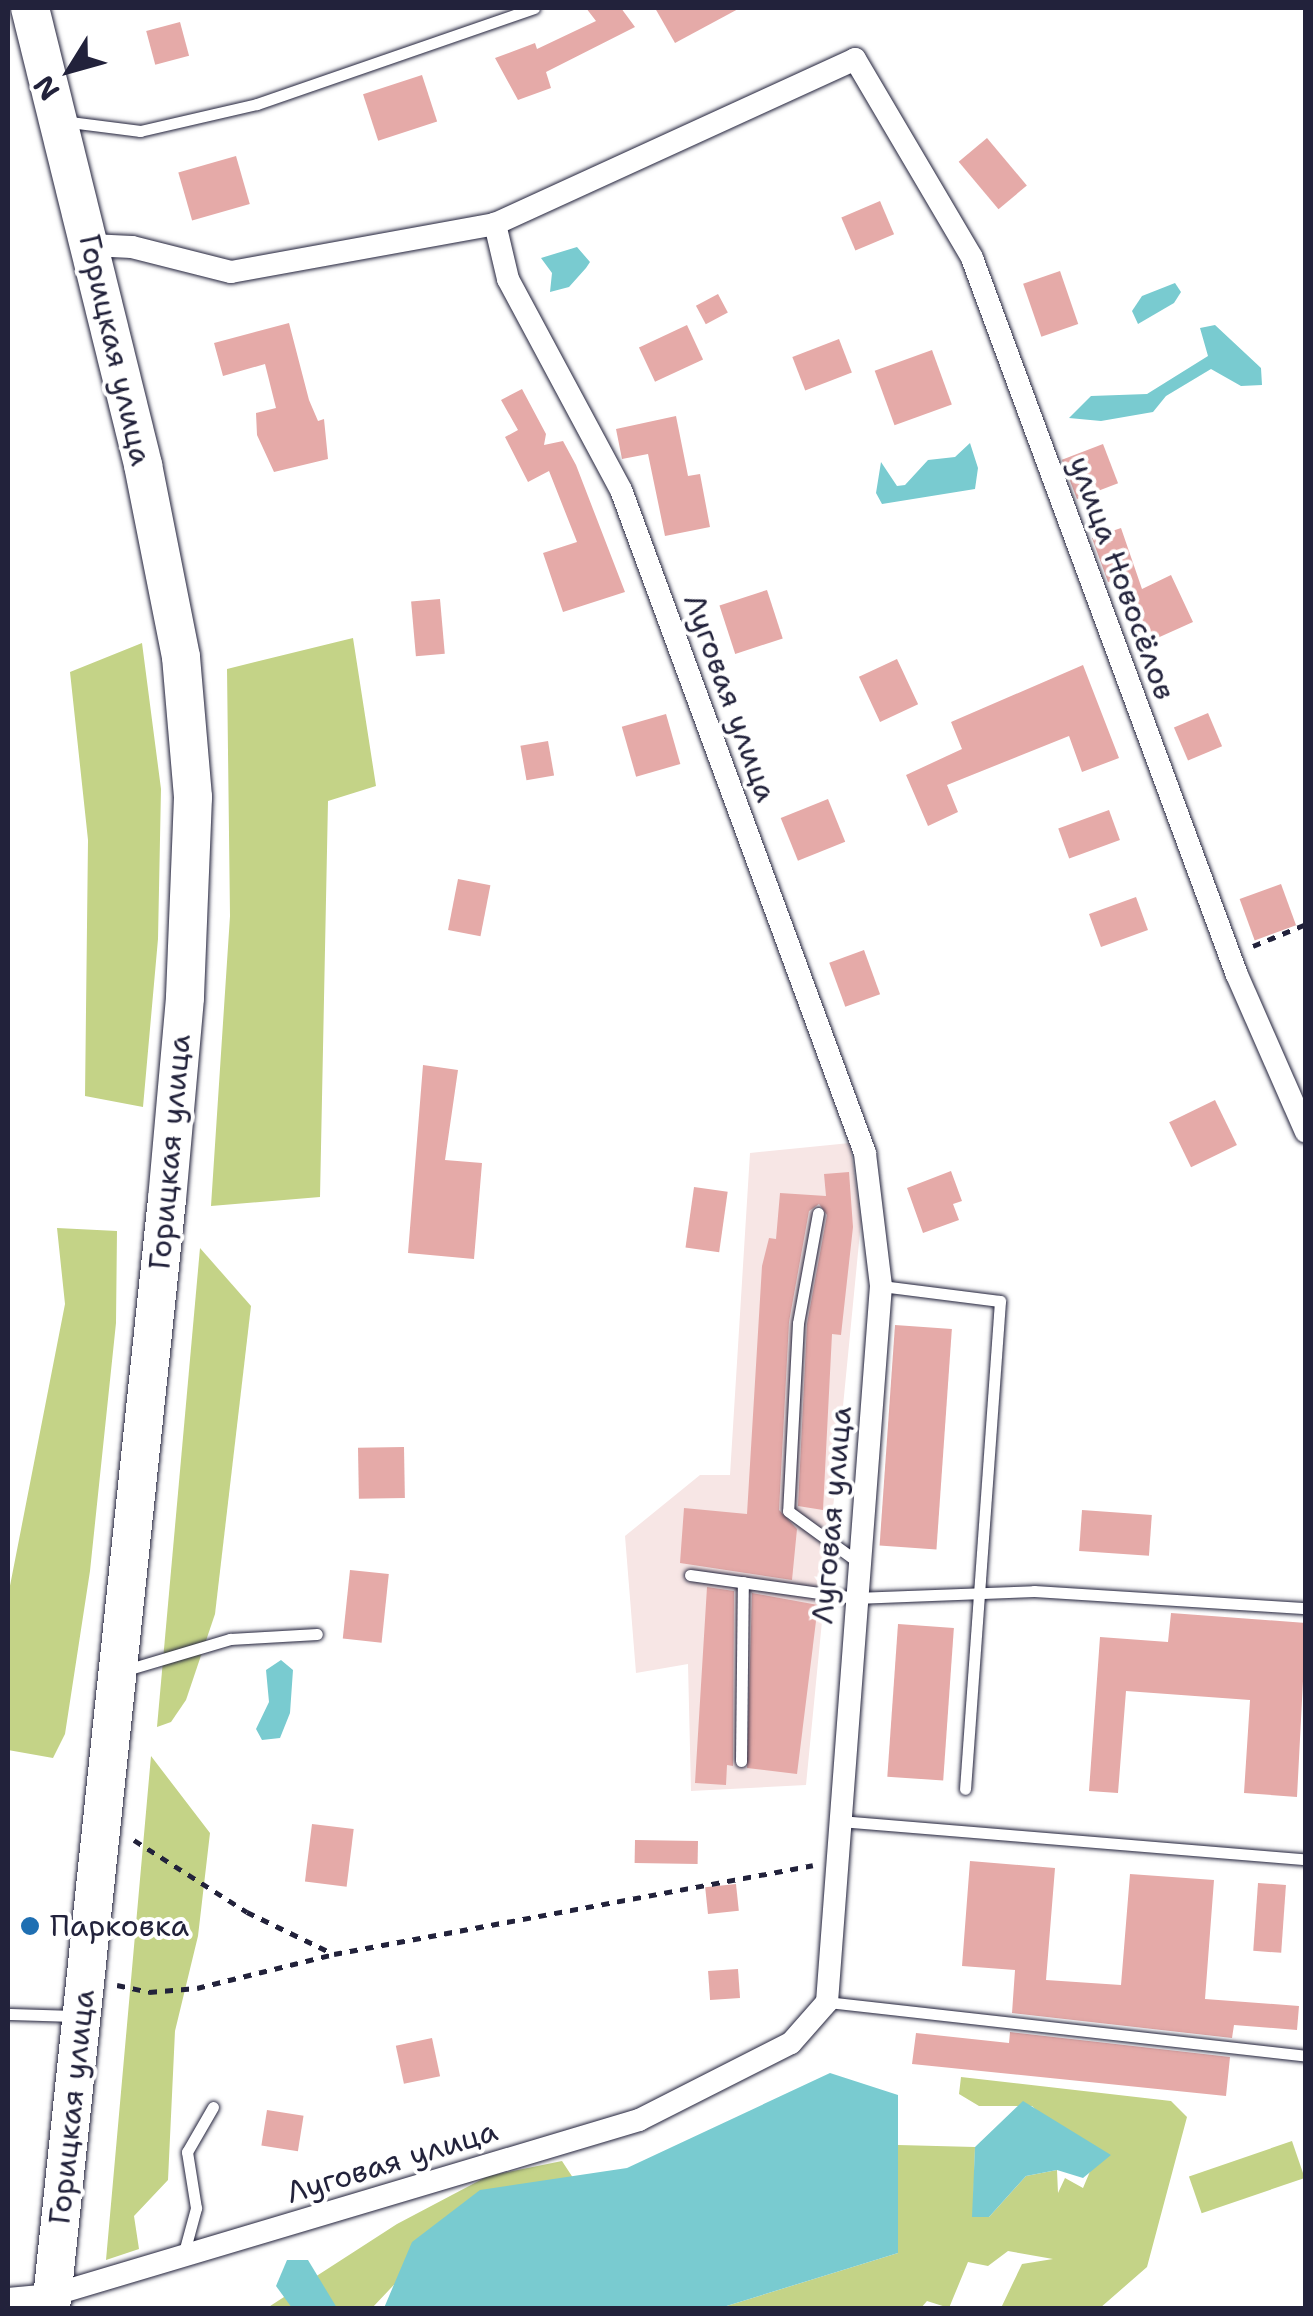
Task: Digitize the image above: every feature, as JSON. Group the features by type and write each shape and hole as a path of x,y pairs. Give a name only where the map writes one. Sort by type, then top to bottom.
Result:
{"main road":[{"name":"Горицкая улица","path":"30,8 90,245 178,640 193,796 185,998 51,2302"}],"street":[{"name":"улица Новосёлов","path":"495,224 855,60 972,258 1230,956 1306,1132"},
{"path":"90,245 132,247 231,272 495,224"},
{"name":"Луговая улица","path":"8,2299 51,2302 183,2256 639,2120 791,2043 827,2002 881,1286 865,1153 621,490 508,279 495,224"}],"lane":[{"path":"58,120 140,131 257,104 534,8"},
{"path":"818,1213 798,1323 788,1510 858,1562"},
{"path":"881,1286 1000,1301 965,1790"},
{"path":"690,1575 855,1598 978,1594 1306,1608"},
{"path":"741,1761 742,1582"},
{"path":"117,1672 230,1639 317,1634"},
{"path":"840,1821 1306,1858"},
{"path":"827,2002 1306,2056"},
{"path":"8,2014 81,2016"},
{"path":"183,2256 196,2208 187,2152 214,2106"}],"path":[{"path":"1230,956 1306,924"},
{"path":"102,1820 247,1912 334,1954"},
{"path":"85,1978 149,1992 197,1988 334,1954 837,1860"}],"shaded area":[{"path":"850,1143 861,1222 806,1785 691,1791 688,1664 636,1673 625,1536 700,1475 730,1475 750,1153"}],"green space":[{"path":"353,638 376,786 328,801 320,1197 211,1206 230,916 227,669"},
{"path":"142,643 161,789 158,939 143,1107 85,1096 88,840 70,672"},
{"path":"57,1228 117,1231 116,1323 90,1571 65,1734 53,1758 8,1750 8,1596 65,1304"},
{"path":"200,1248 251,1306 215,1614 186,1700 171,1722 157,1727"},
{"path":"151,1756 210,1833 198,1936 175,2031 168,2180 134,2216 139,2249 106,2260"},
{"path":"961,2077 1171,2101 1187,2117 1147,2267 1100,2308 1001,2308 1022,2264 1053,2259 1008,2251 988,2266 968,2262 949,2308 927,2301 921,2308 720,2308 898,2253 898,2145 975,2147 973,2217 989,2217 1026,2176 1057,2170 1058,2193 1065,2178 1083,2188 1094,2162 1032,2106 979,2106 959,2094"},
{"path":"1292,2141 1305,2178 1202,2213 1189,2176"},
{"path":"562,2161 581,2190 443,2233 372,2308 267,2308 397,2224 488,2176"}],"water":[{"path":"577,247 590,262 569,287 550,292 552,273 541,258"},
{"path":"1175,283 1181,292 1174,303 1138,324 1132,311 1142,296"},
{"path":"1215,325 1261,368 1262,385 1241,386 1211,369 1166,396 1153,412 1101,421 1069,418 1091,396 1147,394 1208,356 1200,328"},
{"path":"970,443 978,468 975,489 882,504 876,493 881,462 897,486 905,485 928,460 955,457"},
{"path":"281,1660 293,1670 290,1713 280,1738 262,1740 256,1729 269,1702 266,1670"},
{"path":"830,2073 898,2095 898,2253 720,2308 384,2308 412,2242 480,2190 627,2168"},
{"path":"1023,2101 1111,2155 1083,2178 1057,2170 1026,2176 989,2217 972,2217 975,2147"},
{"path":"287,2260 308,2260 337,2308 292,2308 276,2286"}],"building":[{"path":"586,8 621,8 635,27 546,72 551,88 518,100 495,58 535,43 537,49 596,21"},
{"path":"655,8 740,8 675,43"},
{"path":"180,22 189,56 155,65 146,31"},
{"path":"422,75 437,122 378,141 363,94"},
{"path":"987,138 1027,185 999,209 959,162"},
{"path":"236,156 250,204 192,221 178,173"},
{"path":"880,201 894,234 855,251 841,217"},
{"path":"1060,271 1078,324 1041,337 1023,284"},
{"path":"718,294 728,313 706,324 696,306"},
{"path":"289,323 309,400 318,421 324,419 328,459 274,472 257,435 256,413 276,408 265,364 223,376 214,343"},
{"path":"687,325 703,359 655,382 639,347"},
{"path":"839,339 852,373 805,391 792,357"},
{"path":"932,350 952,405 895,425 875,371"},
{"path":"522,389 546,434 544,445 563,441 576,465 625,592 563,612 543,553 577,542 549,471 528,482 505,437 518,430 501,400"},
{"path":"676,416 688,476 700,474 710,527 665,536 648,454 622,459 616,429"},
{"path":"1103,444 1118,483 1077,499 1062,460"},
{"path":"1121,528 1142,589 1171,575 1193,622 1144,644 1115,580 1108,582 1092,538"},
{"path":"767,590 783,639 735,654 719,605"},
{"path":"440,599 445,654 416,656 411,602"},
{"path":"897,659 918,704 880,722 859,677"},
{"path":"1083,665 1119,758 1082,772 1069,736 947,785 958,812 928,826 906,775 962,749 951,722"},
{"path":"1208,713 1222,746 1188,761 1174,727"},
{"path":"666,714 680,764 636,777 622,727"},
{"path":"548,741 554,775 527,780 520,746"},
{"path":"828,799 845,842 798,861 781,818"},
{"path":"1109,810 1120,840 1069,859 1058,828"},
{"path":"458,879 490,885 480,936 448,930"},
{"path":"1281,884 1296,925 1255,940 1240,899"},
{"path":"1136,897 1148,930 1101,947 1089,914"},
{"path":"864,950 880,994 845,1007 829,963"},
{"path":"423,1065 458,1070 445,1160 482,1163 474,1259 408,1253"},
{"path":"1215,1100 1237,1145 1191,1167 1169,1122"},
{"path":"951,1171 962,1201 953,1204 959,1220 923,1233 907,1188"},
{"path":"849,1172 853,1227 841,1335 832,1334 823,1510 798,1506 807,1324 827,1215 819,1204 809,1211 789,1322 779,1510 797,1529 792,1580 680,1563 684,1508 747,1514 762,1266 769,1238 776,1239 780,1193 826,1196 824,1174"},
{"path":"694,1187 728,1192 719,1252 686,1247"},
{"path":"895,1325 952,1329 936,1549 880,1545"},
{"path":"404,1447 405,1498 359,1499 358,1448"},
{"path":"1082,1510 1152,1515 1149,1556 1079,1551"},
{"path":"350,1570 389,1574 382,1643 343,1639"},
{"path":"707,1587 734,1591 733,1766 727,1765 726,1785 695,1783"},
{"path":"752,1593 818,1605 797,1774 747,1768"},
{"path":"1171,1613 1306,1623 1297,1797 1244,1793 1250,1700 1126,1691 1118,1793 1089,1791 1100,1637 1168,1642"},
{"path":"898,1624 954,1628 943,1781 887,1777"},
{"path":"312,1824 354,1829 347,1887 305,1882"},
{"path":"635,1840 698,1841 698,1864 635,1863"},
{"path":"970,1861 1055,1868 1046,1980 1121,1985 1130,1874 1214,1880 1205,1999 1299,2006 1297,2030 1234,2025 1232,2038 1012,2013 1015,1970 962,1966"},
{"path":"1258,1883 1286,1885 1281,1953 1253,1951"},
{"path":"736,1884 739,1911 708,1914 705,1887"},
{"path":"738,1969 740,1998 710,2000 708,1971"},
{"path":"1010,2032 1230,2057 1226,2096 912,2064 916,2033 1009,2043"},
{"path":"432,2038 440,2076 404,2084 396,2046"},
{"path":"267,2110 304,2116 298,2151 261,2146"}],"place":[{"name":"Парковка","path":"30,1926"}]}
